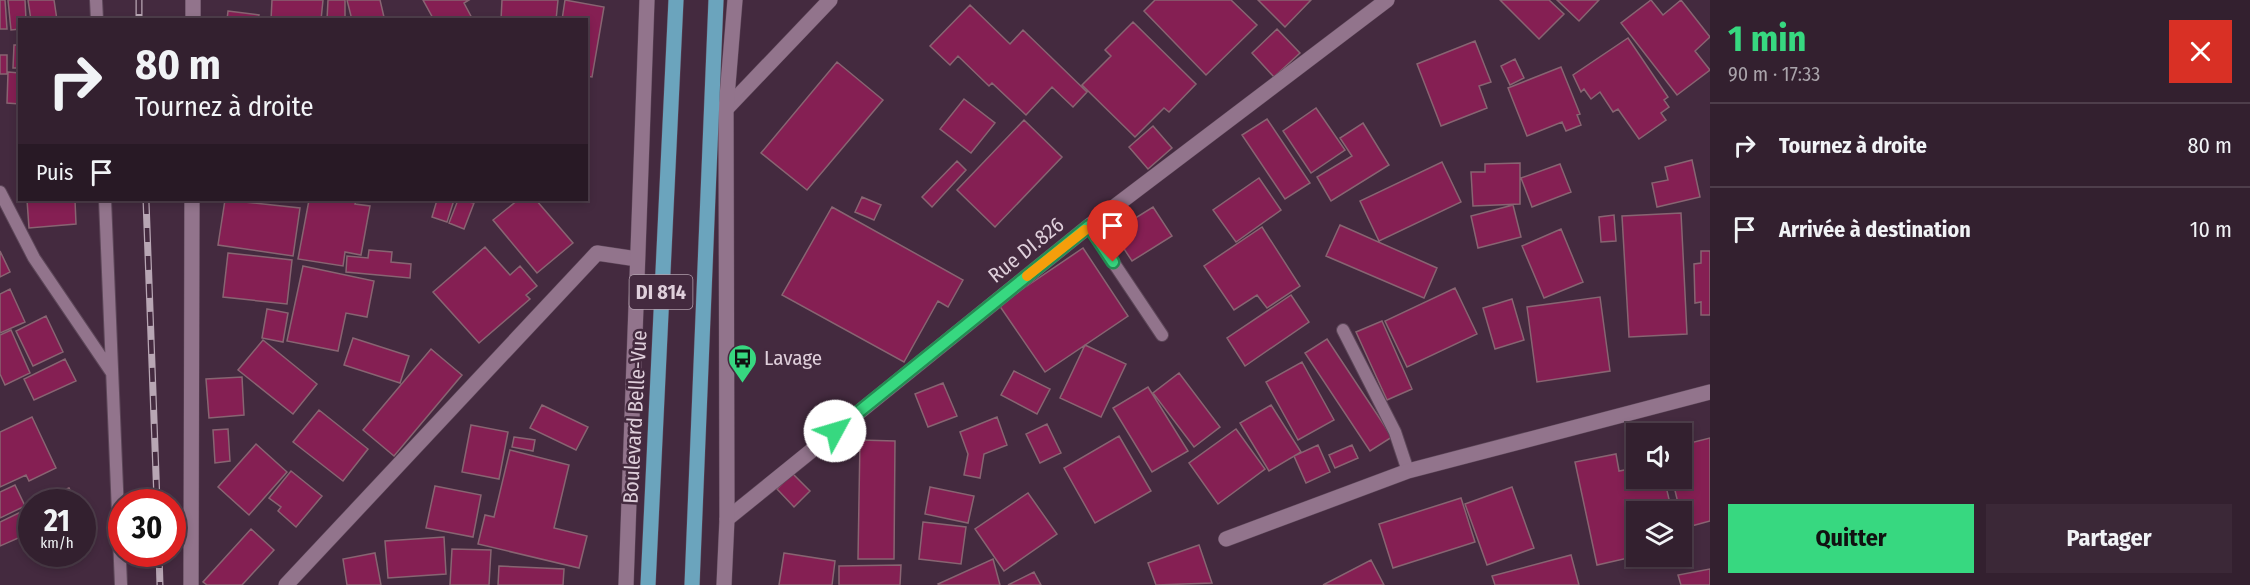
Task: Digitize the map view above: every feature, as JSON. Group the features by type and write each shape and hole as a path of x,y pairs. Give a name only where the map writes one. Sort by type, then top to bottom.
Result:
{"main road":[{"name":"Boulevard Belle-Vue","path":"648,585 676,0"},
{"name":"DI 814","path":"692,585 716,0"}],"street":[{"path":"193,0 193,18"},
{"name":"Boulevard Belle-Vue","path":"626,585 648,0"},
{"path":"724,585 726,109 735,0"},
{"path":"726,109 830,0"},
{"name":"Rue DI.826","path":"726,519 1089,226 1388,0"},
{"path":"191,585 192,201"},
{"path":"286,585 597,253 637,259"},
{"path":"1226,539 1408,471 1710,392"}],"lane":[{"path":"96,0 97,18"},
{"path":"0,192 34,258 112,374"},
{"path":"105,201 121,585"},
{"path":"1089,226 1162,335"},
{"path":"1343,330 1395,432 1408,471"}],"building":[{"path":"0,0 5,0 7,29 0,29"},
{"path":"8,0 25,0 26,18 18,18 18,29 11,30"},
{"path":"28,0 54,0 57,18 31,18"},
{"path":"272,0 323,0 321,18 271,18"},
{"path":"328,0 345,0 345,18 327,18"},
{"path":"347,0 380,0 384,17 352,18"},
{"path":"423,0 469,0 464,3 472,18 433,18"},
{"path":"502,0 558,0 556,18 501,18"},
{"path":"565,0 604,7 592,77 588,76 588,18 562,18"},
{"path":"1155,0 1231,0 1257,25 1206,75 1144,11"},
{"path":"1258,0 1311,0 1285,27"},
{"path":"1500,0 1549,0 1564,14 1539,39"},
{"path":"1557,0 1599,0 1579,21"},
{"path":"1651,0 1663,15 1681,0 1710,37 1695,51 1710,70 1677,95 1621,23"},
{"path":"970,5 1010,44 1023,30 1087,92 1073,107 1052,87 1026,115 992,83 989,86 958,56 950,65 930,46"},
{"path":"228,11 259,15 258,18 227,18"},
{"path":"1133,22 1196,84 1169,112 1164,108 1135,137 1082,85 1111,56 1105,50"},
{"path":"1277,29 1300,53 1274,77 1252,53"},
{"path":"1628,38 1668,97 1664,100 1669,107 1661,113 1666,120 1639,139 1618,109 1613,112 1600,92 1591,99 1584,89 1581,92 1573,75"},
{"path":"1475,41 1491,82 1479,86 1487,108 1441,126 1417,64"},
{"path":"14,45 18,45 18,68 13,68"},
{"path":"0,55 7,55 7,74 0,74"},
{"path":"1515,59 1524,78 1510,85 1501,66"},
{"path":"837,62 883,100 807,190 761,153"},
{"path":"1561,67 1580,114 1577,115 1581,125 1566,131 1562,122 1527,136 1508,88"},
{"path":"8,72 18,73 18,104 7,103"},
{"path":"964,99 995,123 971,153 940,129"},
{"path":"1316,108 1345,150 1311,173 1283,131"},
{"path":"1267,119 1310,183 1285,199 1242,135"},
{"path":"1024,120 1062,157 995,227 957,190"},
{"path":"1363,123 1389,165 1331,201 1317,177 1352,156 1340,138"},
{"path":"1153,126 1172,148 1148,169 1129,147"},
{"path":"1692,160 1700,197 1657,207 1652,183 1668,180 1665,167"},
{"path":"957,161 966,170 932,207 922,197"},
{"path":"1442,162 1461,202 1379,241 1360,201"},
{"path":"1520,163 1520,204 1473,206 1471,172 1485,172 1485,164"},
{"path":"1560,164 1571,192 1532,207 1521,178"},
{"path":"1259,178 1281,210 1236,242 1213,210"},
{"path":"862,197 881,205 874,220 855,212"},
{"path":"27,201 75,201 76,224 29,228"},
{"path":"225,201 300,208 293,256 218,245"},
{"path":"309,201 356,201 355,204 370,206 361,255 345,252 343,266 298,259"},
{"path":"437,201 454,201 447,222 432,217"},
{"path":"458,201 474,203 464,229 449,223"},
{"path":"517,201 537,201 573,243 537,273 493,220"},
{"path":"1513,205 1521,237 1478,248 1471,216"},
{"path":"832,207 963,280 948,307 938,301 904,362 782,295"},
{"path":"1153,207 1172,236 1132,261 1113,232"},
{"path":"1681,213 1687,334 1629,337 1622,216"},
{"path":"1614,215 1616,241 1601,242 1599,217"},
{"path":"1340,225 1437,268 1424,298 1326,256"},
{"path":"1262,227 1300,286 1267,308 1257,295 1234,310 1204,266"},
{"path":"1561,229 1583,282 1544,298 1522,246"},
{"path":"485,247 510,275 520,266 537,286 526,295 530,299 479,343 433,292"},
{"path":"1083,248 1128,316 1045,372 999,305"},
{"path":"369,250 392,252 391,262 411,264 410,278 346,272 347,256 368,258"},
{"path":"0,251 10,272 0,277"},
{"path":"1701,251 1710,251 1710,315 1701,315 1701,302 1695,303 1694,264 1701,263"},
{"path":"228,253 292,260 287,304 223,297"},
{"path":"303,266 374,281 367,317 346,313 338,351 287,341"},
{"path":"1455,288 1477,334 1407,367 1385,321"},
{"path":"10,289 25,322 0,333 0,294"},
{"path":"1291,295 1309,322 1245,366 1227,338"},
{"path":"1600,297 1610,371 1537,382 1527,307"},
{"path":"1512,299 1524,340 1495,349 1483,308"},
{"path":"267,309 288,313 283,342 262,338"},
{"path":"46,316 63,352 33,366 16,331"},
{"path":"1382,321 1412,389 1387,400 1356,332"},
{"path":"11,330 30,373 5,385 0,374 0,335"},
{"path":"353,338 409,356 400,383 344,365"},
{"path":"1327,339 1392,437 1370,451 1305,353"},
{"path":"263,340 317,384 293,414 238,370"},
{"path":"1085,345 1126,364 1101,417 1060,398"},
{"path":"431,349 462,375 394,456 363,430"},
{"path":"65,359 76,381 34,400 24,379"},
{"path":"1302,362 1334,420 1298,440 1266,382"},
{"path":"1014,371 1050,389 1037,414 1001,395"},
{"path":"1179,373 1220,427 1194,447 1153,393"},
{"path":"242,377 244,415 209,418 206,379"},
{"path":"943,383 957,416 928,427 915,394"},
{"path":"1148,387 1188,451 1152,472 1113,408"},
{"path":"542,405 588,427 576,450 530,428"},
{"path":"1271,405 1301,452 1269,471 1240,423"},
{"path":"319,410 368,449 343,481 293,442"},
{"path":"32,417 56,468 29,481 26,475 0,487 0,432"},
{"path":"997,417 1007,445 984,454 980,478 964,475 968,454 960,432"},
{"path":"1047,424 1061,453 1040,463 1026,434"},
{"path":"471,425 508,432 499,479 462,472"},
{"path":"228,429 230,461 215,463 213,430"},
{"path":"1236,429 1265,469 1218,504 1189,463"},
{"path":"1119,436 1151,491 1095,523 1064,468"},
{"path":"514,437 535,440 533,451 512,447"},
{"path":"1710,438 1710,521 1692,526 1692,501 1678,501 1675,489 1692,489 1692,442"},
{"path":"860,440 895,441 894,559 858,559"},
{"path":"256,444 287,472 249,515 218,487"},
{"path":"1318,445 1330,472 1306,483 1294,456"},
{"path":"1352,445 1358,458 1335,468 1329,455"},
{"path":"510,450 569,465 554,528 587,536 579,568 478,544 485,515 494,517"},
{"path":"1616,454 1619,471 1626,470 1626,489 1667,489 1669,501 1626,501 1626,558 1597,565 1575,462"},
{"path":"291,471 322,496 296,527 278,511 281,507 269,498"},
{"path":"792,473 810,491 794,507 777,489"},
{"path":"15,485 18,491 18,509 0,518 0,492"},
{"path":"435,486 481,495 473,537 426,528"},
{"path":"930,487 974,496 968,523 925,514"},
{"path":"1512,487 1534,548 1487,565 1465,504"},
{"path":"1028,493 1057,534 1004,571 975,529"},
{"path":"1461,498 1475,542 1393,568 1379,524"},
{"path":"18,513 18,538 0,546 0,522"},
{"path":"923,522 966,527 961,564 919,559"},
{"path":"251,529 274,550 242,585 207,585 203,582"},
{"path":"444,537 446,574 388,578 385,541"},
{"path":"1199,545 1212,583 1156,585 1148,563"},
{"path":"452,549 491,550 489,585 450,585"},
{"path":"375,553 381,585 347,585 343,559"},
{"path":"784,553 835,561 832,585 779,585"},
{"path":"1571,555 1579,585 1495,585 1492,576"},
{"path":"993,559 1000,585 938,584"},
{"path":"1371,560 1384,585 1323,585"},
{"path":"901,565 900,585 839,585 839,566"},
{"path":"499,566 564,569 563,585 498,585"},
{"path":"1710,569 1710,585 1681,585 1678,575"},
{"path":"1034,572 1041,585 1008,585"}],"railway":[{"path":"139,0 139,18"},
{"path":"146,201 157,489"},
{"path":"159,567 160,585"}],"slow traffic":[{"path":"1027,276 1085,230"}],"place":[{"name":"Lavage","path":"743,384"}],"route":[{"path":"835,431 1089,226 1113,262"}]}
